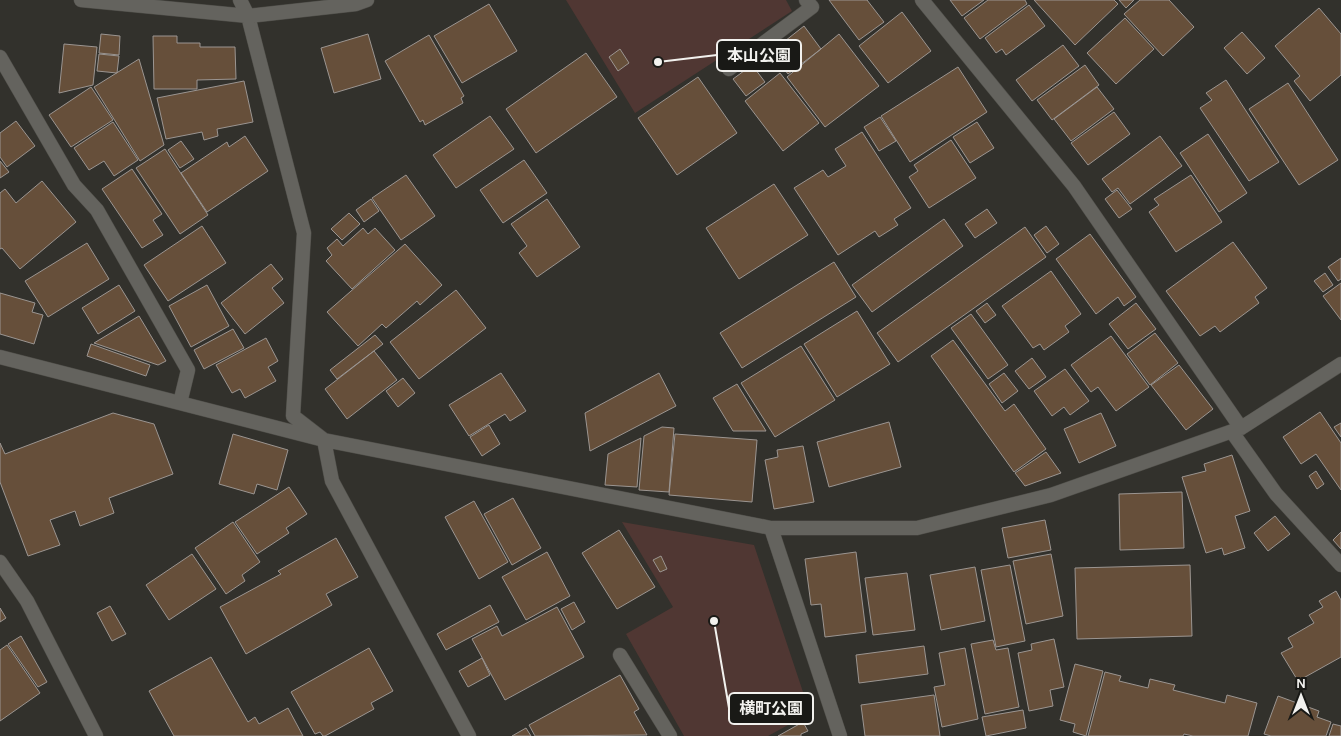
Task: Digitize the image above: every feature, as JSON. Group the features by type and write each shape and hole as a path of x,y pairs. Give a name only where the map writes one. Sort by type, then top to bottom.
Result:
{"street":[{"path":"81,0 248,16 356,4 367,0"},
{"path":"240,0 248,16 304,233 293,416 324,440 332,481 469,736"},
{"path":"729,69 812,7 806,0"},
{"path":"922,0 1074,186 1236,430 1276,494 1341,565"},
{"path":"0,57 74,185 97,210 188,370 180,404"},
{"path":"0,357 324,440 771,528 917,528 1051,495 1236,430 1341,364"},
{"path":"771,528 840,736"},
{"path":"0,562 27,601 96,736"},
{"path":"620,655 670,736"}],"shaded area":[{"path":"566,0 786,0 792,11 635,113"},
{"path":"622,522 754,545 810,713 768,736 684,736 626,634 673,607"}],"building":[{"path":"829,0 867,0 884,22 859,40"},
{"path":"950,0 984,0 962,16"},
{"path":"988,0 1025,0 1027,4 980,39 964,18"},
{"path":"1034,0 1114,0 1118,4 1075,45"},
{"path":"1119,0 1134,0 1126,8"},
{"path":"1140,0 1169,0 1194,27 1163,56 1124,14"},
{"path":"489,4 517,51 462,83 434,36"},
{"path":"1029,5 1045,26 1006,55 1002,49 996,53 985,38"},
{"path":"1319,8 1341,34 1341,75 1310,101 1294,81 1300,76 1275,46"},
{"path":"902,12 931,51 888,83 859,46"},
{"path":"1125,18 1154,49 1116,84 1087,53"},
{"path":"804,26 821,49 788,74 771,52"},
{"path":"1242,32 1265,58 1247,74 1224,48"},
{"path":"101,34 120,36 119,55 99,53"},
{"path":"368,34 381,79 334,93 321,48"},
{"path":"839,34 879,86 825,127 787,77"},
{"path":"429,35 464,96 461,98 463,103 425,125 423,120 420,122 385,61"},
{"path":"153,36 177,36 177,43 200,43 200,47 235,47 236,79 197,80 197,89 154,89"},
{"path":"64,44 97,47 93,85 59,93"},
{"path":"1063,45 1079,66 1032,101 1016,80"},
{"path":"620,49 629,63 618,71 609,57"},
{"path":"586,53 617,97 536,153 506,109"},
{"path":"99,54 119,56 117,73 97,71"},
{"path":"139,59 164,145 140,161 94,87"},
{"path":"752,65 765,82 746,96 733,79"},
{"path":"1085,65 1099,85 1052,120 1037,100"},
{"path":"958,67 987,112 910,162 881,116"},
{"path":"780,73 819,123 783,151 745,101"},
{"path":"698,77 737,133 677,175 638,118"},
{"path":"1226,80 1279,162 1249,181 1200,108 1212,100 1206,93"},
{"path":"244,81 253,122 217,129 218,136 204,140 202,132 166,139 157,98"},
{"path":"1288,83 1338,160 1299,185 1249,109"},
{"path":"91,87 113,120 71,147 49,115"},
{"path":"1097,87 1114,109 1071,141 1054,119"},
{"path":"1114,112 1130,134 1088,165 1071,143"},
{"path":"490,116 514,149 456,188 433,155"},
{"path":"880,117 896,141 879,151 864,127"},
{"path":"16,121 35,146 7,167 0,157 0,133"},
{"path":"113,122 138,160 114,176 104,161 89,170 74,148"},
{"path":"977,122 994,148 970,163 953,137"},
{"path":"862,132 911,208 894,219 898,225 879,237 875,231 838,255 794,188 823,170 828,177 846,166 835,149"},
{"path":"1208,134 1247,193 1219,212 1180,153"},
{"path":"245,136 268,171 207,212 181,173 227,142 229,147"},
{"path":"1160,136 1182,166 1130,204 1118,188 1112,192 1102,179"},
{"path":"951,140 976,178 929,208 909,177 918,171 914,165"},
{"path":"181,141 194,159 180,168 168,150"},
{"path":"165,149 208,215 180,234 136,168"},
{"path":"524,160 547,193 503,223 480,190"},
{"path":"0,161 9,172 0,178"},
{"path":"132,169 162,214 153,220 163,235 142,248 102,189"},
{"path":"406,175 435,216 401,240 372,198"},
{"path":"1191,175 1222,222 1176,252 1149,212 1159,205 1154,199"},
{"path":"42,181 76,222 20,269 2,248 0,249 0,193 5,189 16,203"},
{"path":"774,184 808,235 739,279 706,228"},
{"path":"1117,190 1132,209 1119,218 1105,199"},
{"path":"371,199 379,211 364,222 356,210"},
{"path":"547,199 580,247 537,277 519,253 527,246 511,224"},
{"path":"987,209 997,223 975,238 965,224"},
{"path":"349,213 360,224 342,240 331,229"},
{"path":"944,219 963,246 872,312 852,285"},
{"path":"202,226 226,263 168,301 144,265"},
{"path":"1046,226 1059,244 1047,253 1034,235"},
{"path":"1025,227 1046,257 898,362 877,333"},
{"path":"363,228 368,234 375,228 395,250 352,289 326,261 332,255 327,248 337,239 343,246"},
{"path":"1090,234 1136,297 1124,306 1118,297 1096,314 1056,259"},
{"path":"1233,242 1267,288 1255,297 1259,303 1220,332 1215,326 1200,336 1166,291"},
{"path":"87,243 109,279 48,317 25,281"},
{"path":"405,244 442,285 420,305 417,301 386,328 382,324 358,346 327,312"},
{"path":"1341,258 1341,279 1338,281 1328,267"},
{"path":"834,262 856,297 742,368 720,333"},
{"path":"271,264 283,279 272,288 284,303 245,334 221,303"},
{"path":"1051,271 1081,314 1065,326 1069,332 1044,350 1040,344 1033,348 1002,306"},
{"path":"1325,273 1333,285 1323,292 1314,281"},
{"path":"1341,283 1341,320 1323,296"},
{"path":"119,285 135,311 98,334 82,308"},
{"path":"207,285 229,326 191,347 169,306"},
{"path":"456,290 486,328 419,379 390,342"},
{"path":"0,293 35,303 32,312 43,315 34,344 0,334"},
{"path":"987,303 996,315 985,323 976,311"},
{"path":"1136,303 1156,329 1128,349 1109,324"},
{"path":"857,311 890,364 837,397 804,344"},
{"path":"971,314 1008,365 988,379 951,328"},
{"path":"139,316 166,361 158,365 94,343"},
{"path":"233,329 244,348 204,369 194,350"},
{"path":"1155,333 1178,363 1150,385 1127,354"},
{"path":"375,335 383,344 337,379 330,370"},
{"path":"1111,336 1149,387 1116,411 1098,387 1091,392 1071,365"},
{"path":"266,338 278,361 268,367 276,381 245,398 240,389 232,393 216,365"},
{"path":"953,340 1005,411 1014,404 1046,449 1014,472 931,356"},
{"path":"91,344 150,365 146,376 87,356"},
{"path":"801,346 835,400 775,437 741,383"},
{"path":"374,351 397,380 347,419 325,389"},
{"path":"1032,358 1046,377 1029,389 1015,371"},
{"path":"1179,365 1213,409 1186,430 1151,385"},
{"path":"1065,369 1089,401 1070,415 1064,407 1052,416 1034,391"},
{"path":"501,373 526,411 510,421 505,414 469,436 449,405"},
{"path":"659,373 676,406 590,451 585,413"},
{"path":"1004,373 1018,391 1002,403 989,384"},
{"path":"403,378 415,393 398,407 386,391"},
{"path":"737,384 766,431 733,431 713,398"},
{"path":"1320,412 1341,443 1341,490 1316,454 1301,464 1283,437"},
{"path":"113,413 154,424 173,474 109,498 114,513 80,526 75,511 50,520 60,545 28,556 0,482 0,443 5,454"},
{"path":"1101,413 1116,446 1079,463 1064,429"},
{"path":"889,422 901,467 829,487 817,442"},
{"path":"1341,423 1341,437 1334,427"},
{"path":"489,425 500,444 482,456 470,437"},
{"path":"662,427 674,428 669,492 639,490 644,436"},
{"path":"233,434 288,450 277,490 257,484 254,494 219,484"},
{"path":"675,434 757,440 752,502 669,495"},
{"path":"641,438 637,487 605,485 608,454"},
{"path":"803,446 814,502 774,509 765,460 778,457 777,450"},
{"path":"1046,452 1061,473 1025,486 1015,473"},
{"path":"1232,455 1250,511 1235,516 1245,548 1224,555 1222,548 1206,553 1182,477 1206,471 1204,464"},
{"path":"1316,471 1324,484 1317,489 1309,476"},
{"path":"289,487 307,514 286,528 289,533 257,554 235,522"},
{"path":"1182,492 1184,548 1120,550 1119,494"},
{"path":"513,498 541,548 512,565 484,514"},
{"path":"474,501 508,562 479,579 445,517"},
{"path":"1275,516 1290,534 1268,551 1254,533"},
{"path":"1045,520 1051,550 1008,558 1002,528"},
{"path":"233,522 260,562 242,575 245,581 226,594 195,548"},
{"path":"619,530 655,587 617,609 582,553"},
{"path":"1341,532 1341,549 1333,540"},
{"path":"336,538 358,577 326,594 332,605 246,654 220,607 281,574 278,571"},
{"path":"547,552 570,596 526,620 502,577"},
{"path":"856,552 866,632 825,637 821,604 811,605 805,559"},
{"path":"192,554 216,589 169,620 146,585"},
{"path":"1051,554 1063,616 1026,624 1013,561"},
{"path":"661,556 667,569 660,572 653,560"},
{"path":"1010,565 1025,641 996,647 981,570"},
{"path":"1190,565 1192,636 1077,639 1075,568"},
{"path":"975,567 985,621 941,630 930,575"},
{"path":"907,573 915,630 873,635 865,578"},
{"path":"1336,591 1341,600 1341,657 1298,681 1281,653 1293,647 1288,638 1314,623 1309,615 1323,607 1319,601"},
{"path":"574,602 585,622 572,630 561,609"},
{"path":"490,605 499,622 446,650 437,634"},
{"path":"110,606 126,634 112,641 97,613"},
{"path":"557,607 584,657 505,700 472,639 497,626 502,636"},
{"path":"0,608 6,618 0,622"},
{"path":"21,636 47,682 38,687 8,644"},
{"path":"1054,639 1064,687 1050,690 1053,706 1029,711 1018,653 1032,650 1031,644"},
{"path":"993,640 996,650 1008,648 1019,707 985,714 971,644"},
{"path":"7,645 40,693 0,721 0,650"},
{"path":"924,646 928,674 859,683 856,655"},
{"path":"369,648 393,691 371,703 374,709 325,736 320,732 315,734 291,692"},
{"path":"965,648 978,719 942,727 934,687 945,685 939,653"},
{"path":"211,657 248,722 255,717 259,724 288,708 303,736 174,736 149,691"},
{"path":"482,658 490,675 468,687 459,671"},
{"path":"1075,664 1103,671 1086,736 1073,732 1075,724 1060,720"},
{"path":"1105,672 1121,676 1119,681 1148,688 1150,679 1175,685 1173,690 1225,703 1227,695 1257,703 1248,736 1193,736 1184,734 1183,736 1088,736"},
{"path":"620,675 639,709 634,712 647,735 535,736 529,725"},
{"path":"934,695 940,736 865,736 861,705"},
{"path":"1278,696 1319,711 1317,717 1331,722 1326,736 1271,736 1264,734"},
{"path":"1023,710 1026,728 986,736 982,717"},
{"path":"803,722 808,731 801,734 801,736 778,736"},
{"path":"1333,724 1341,726 1341,736 1329,736"},
{"path":"526,728 531,736 512,736"}],"place":[{"name":"本山公園","path":"658,62"},
{"name":"横町公園","path":"714,621"}]}
